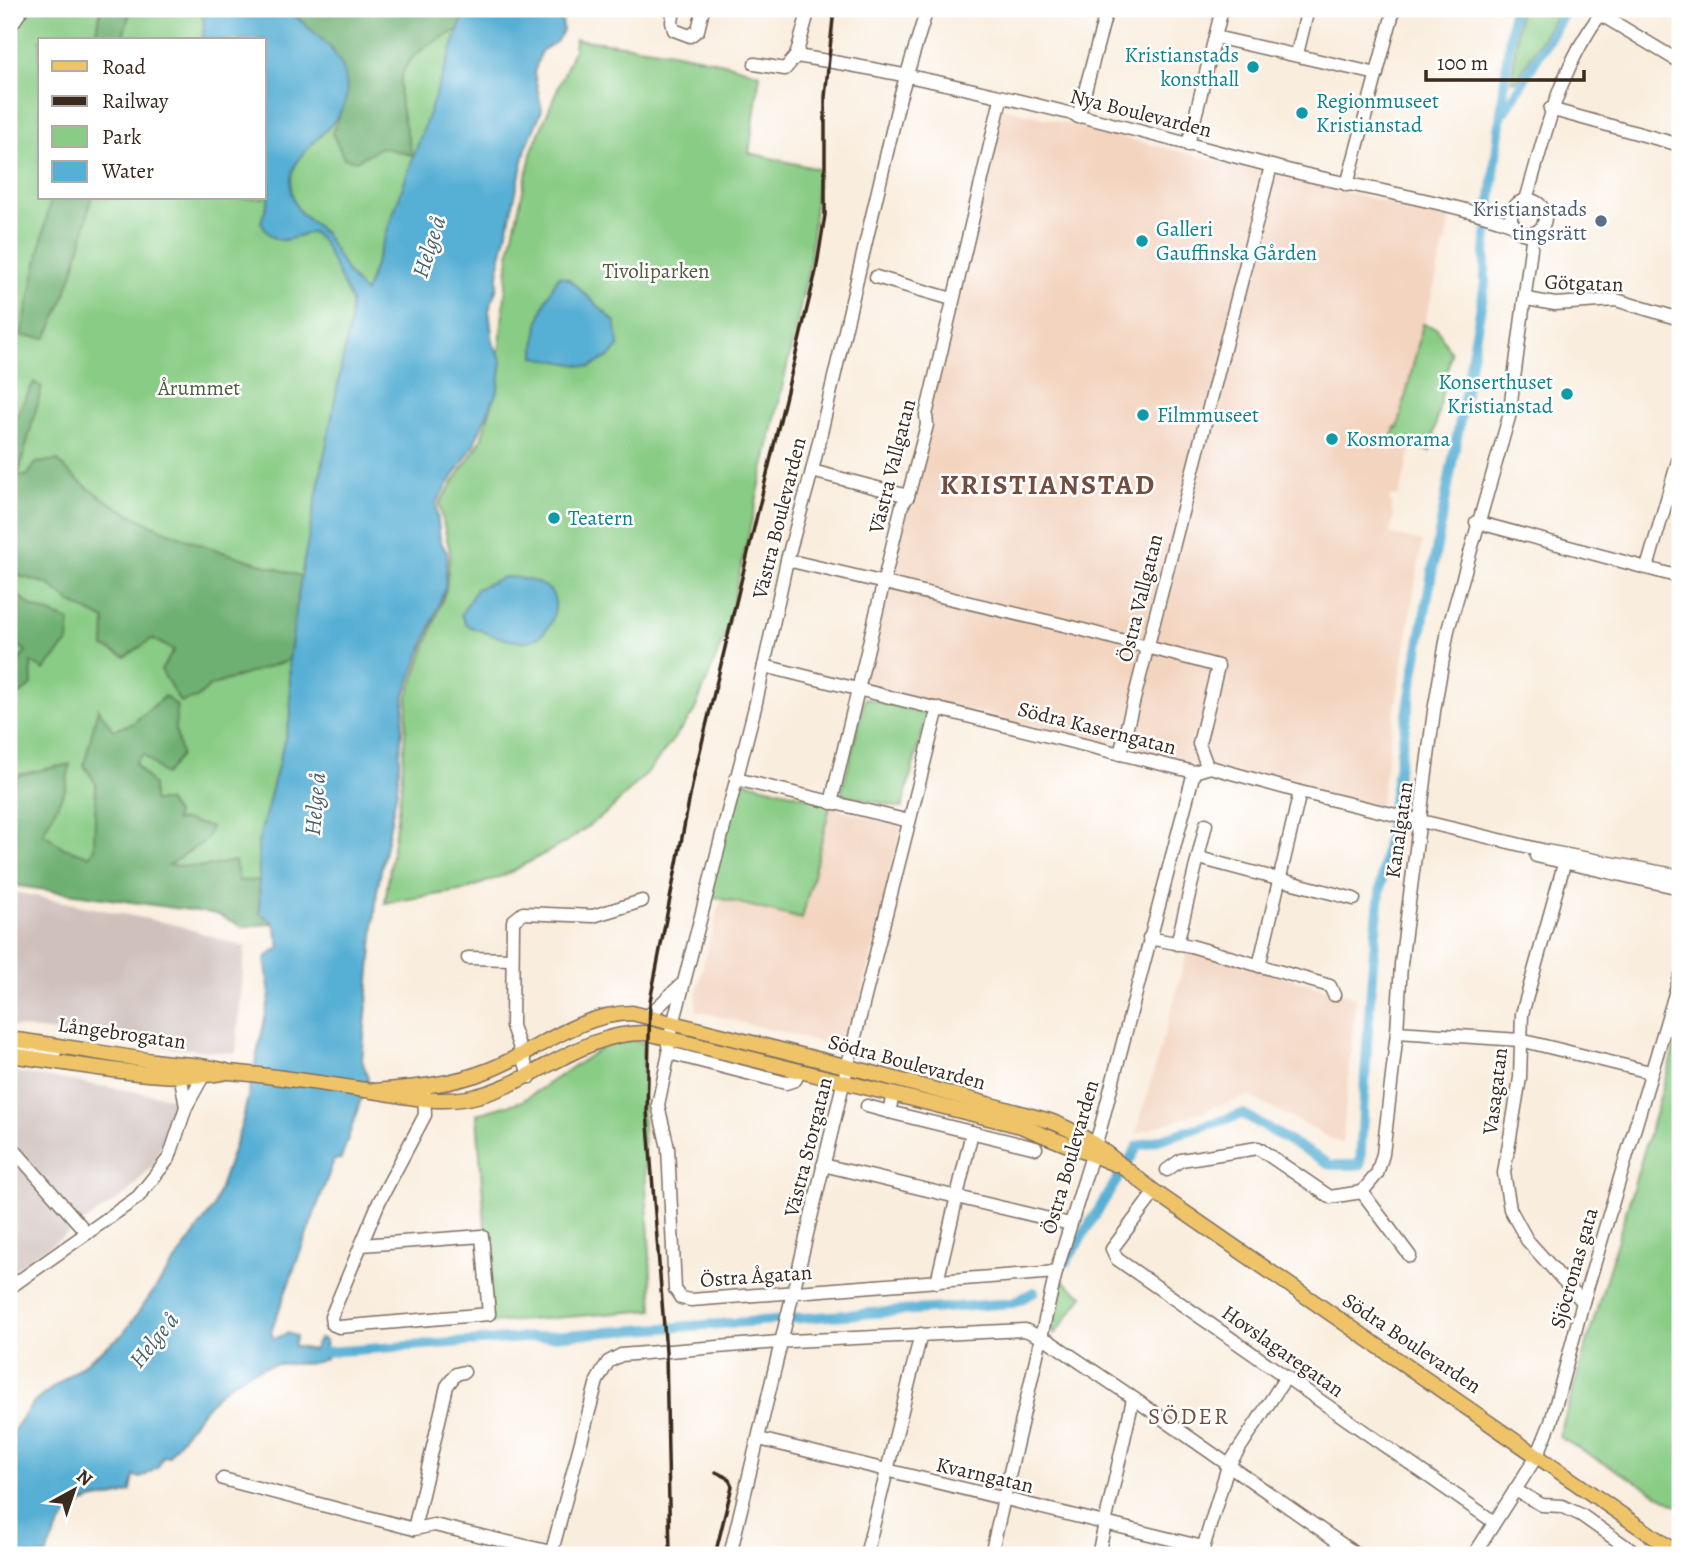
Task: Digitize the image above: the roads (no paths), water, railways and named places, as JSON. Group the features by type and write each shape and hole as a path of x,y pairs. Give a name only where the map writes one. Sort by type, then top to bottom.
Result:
{"main road":[{"name":"Långebrogatan","path":"370,1091 424,1086 469,1077 521,1055 566,1030 616,1013 649,1015 674,1021"},
{"name":"Södra Boulevarden","path":"674,1021 751,1045 847,1066 1050,1121 1073,1130 1094,1149 1155,1192 1538,1454 1680,1555"},
{"name":"Långebrogatan","path":"9,1039 123,1054 174,1069 209,1066 233,1072 426,1101 483,1095 530,1077 586,1046 612,1036 639,1033 669,1038"},
{"name":"Södra Boulevarden","path":"669,1038 843,1084 1021,1126 1094,1149"},
{"name":"Långebrogatan","path":"9,1053 174,1069 204,1076 233,1072"}],"street":[{"path":"9,29 22,9"},
{"path":"674,9 674,30 690,36 698,30 703,9"},
{"path":"755,65 785,69 796,56 809,9"},
{"name":"Västra Boulevarden","path":"669,1038 764,667 787,560 812,471 906,76 926,9"},
{"path":"1078,117 1107,9"},
{"path":"1188,145 1222,9"},
{"path":"1297,54 1308,9"},
{"path":"1347,185 1394,9"},
{"path":"1522,230 1550,109 1569,63 1602,12 1680,62"},
{"path":"1215,37 1377,74"},
{"name":"Nya Boulevarden","path":"796,56 906,76 1347,185 1500,215 1522,230"},
{"name":"Västra Vallgatan","path":"831,803 902,505 908,496 927,425 926,415 952,299 1001,99"},
{"path":"1550,109 1680,145"},
{"name":"Östra Vallgatan","path":"1120,754 1271,166"},
{"path":"1522,230 1545,220 1544,211 1526,204"},
{"name":"Nya Boulevarden","path":"1500,215 1526,204"},
{"name":"Kanalgatan","path":"1362,1192 1377,1174 1383,1154 1397,1032 1401,964 1448,630 1476,523 1509,417 1530,262 1522,230"},
{"path":"876,277 952,299"},
{"name":"Götgatan","path":"1527,299 1555,304 1616,300 1680,319"},
{"path":"1647,568 1680,454"},
{"path":"812,471 908,496"},
{"path":"1476,523 1680,577"},
{"path":"787,560 1218,666 1199,744 1206,766 1300,792 1546,850 1680,877"},
{"name":"Södra Kaserngatan","path":"764,667 1194,772 1206,766"},
{"name":"Västra Storgatan","path":"730,1555 847,1066 938,708"},
{"name":"Östra Boulevarden","path":"990,1555 1056,1272 1094,1149 1194,772"},
{"path":"736,779 909,821"},
{"path":"1259,966 1300,792"},
{"path":"1420,819 1443,832 1564,864 1680,888"},
{"path":"1177,944 1206,824"},
{"path":"1199,858 1354,899"},
{"name":"Vasagatan","path":"1564,864 1522,1014 1520,1078 1504,1173 1510,1209 1527,1240 1583,1302"},
{"path":"530,1077 512,1026 513,921 523,913 593,916 642,901"},
{"path":"1149,938 1330,986 1334,995"},
{"path":"468,958 512,959"},
{"name":"Sjöcronas gata","path":"1474,1555 1538,1454 1552,1422 1583,1302 1680,977"},
{"path":"649,1015 684,982"},
{"path":"1397,1032 1520,1040 1650,1072"},
{"name":"Östra Ågatan","path":"669,1038 669,1053 658,1105 668,1148 675,1289 681,1298 791,1299 937,1282 1056,1272"},
{"path":"9,1053 19,1048 153,1061"},
{"path":"669,1053 781,1082 793,1082 800,1071"},
{"path":"174,1069 186,1107"},
{"path":"9,1288 138,1197 169,1158 186,1107 204,1076"},
{"path":"362,1245 482,1236 489,1314 339,1327 332,1324 331,1317 379,1202 425,1115 424,1086"},
{"path":"888,1112 893,1095"},
{"path":"867,1106 1036,1148"},
{"path":"937,1282 972,1132"},
{"path":"9,1144 87,1233"},
{"path":"1167,1170 1181,1160 1258,1148 1330,1198 1362,1192 1410,1256"},
{"path":"823,1165 1070,1224"},
{"name":"Hovslagaregatan","path":"1155,1192 1112,1249 1117,1259 1494,1522"},
{"path":"223,1479 414,1529 434,1525 551,1554 597,1381 608,1362 621,1355 783,1338 1025,1330 1041,1336 1357,1555"},
{"path":"866,1555 921,1334"},
{"path":"414,1529 447,1386 456,1374 464,1372"},
{"path":"1202,1551 1228,1466 1286,1377"},
{"path":"1097,1555 1133,1399"},
{"name":"Kvarngatan","path":"759,1439 1105,1523 1202,1551"},
{"path":"1515,1490 1542,1505 1562,1506 1581,1515 1637,1555"}],"water":[{"name":"Helge å","path":"200,9 288,9 325,42 337,58 347,89 343,107 333,123 296,164 291,181 296,207 326,236 347,272 365,293 466,9 549,9 562,17 563,31 556,42 541,51 534,73 542,110 526,148 499,266 497,287 489,310 493,343 502,361 498,390 472,448 436,503 440,540 447,553 445,588 405,695 397,790 377,891 362,1060 368,1078 341,1159 334,1160 271,1332 274,1339 288,1333 296,1336 293,1346 313,1350 320,1338 325,1340 326,1358 307,1364 272,1365 239,1378 200,1413 168,1457 163,1456 158,1467 141,1478 134,1476 131,1491 92,1500 75,1508 58,1529 46,1555 9,1555 9,1437 33,1403 123,1334 213,1208 242,1124 270,995 265,958 280,947 274,923 260,913 258,843 291,715 289,660 301,576 350,322 351,301 323,242 312,232 289,239 277,239 272,237 261,222 269,190 266,176 266,38 203,38 204,21"},
{"path":"559,276 569,279 615,322 619,346 612,355 590,367 535,357 536,335 541,315"},
{"path":"504,577 537,582 552,593 555,601 553,618 549,626 536,638 528,641 512,640 466,625 461,615 476,589"}],"waterway":[{"path":"1066,1262 1138,1146 1243,1114 1331,1165 1360,1165 1372,980 1383,869 1418,649 1485,284 1485,251 1513,9"},
{"path":"1552,9 1565,11"},
{"path":"1505,111 1567,9"},
{"path":"326,1352 1013,1303 1034,1292"}],"railway":[{"path":"670,1555 666,1352 647,1112 650,1001 694,776 816,271 825,215 825,97 834,9"},
{"path":"715,1555 732,1486 728,1478 716,1472"}],"place":[{"name":"Kristianstads konsthall","path":"1253,67"},
{"name":"Regionmuseet Kristianstad","path":"1302,113"},
{"name":"Kristianstads tingsrätt","path":"1601,221"},
{"name":"Galleri Gauffinska Gården","path":"1142,241"},
{"name":"Konserthuset Kristianstad","path":"1567,394"},
{"name":"Filmmuseet","path":"1143,415"},
{"name":"Kosmorama","path":"1332,439"},
{"name":"Teatern","path":"554,518"}],"district":[{"name":"KRISTIANSTAD","path":"1048,485"},
{"name":"SÖDER","path":"1189,1416"}],"park label":[{"name":"Tivoliparken","path":"656,271"},
{"name":"Årummet","path":"199,388"}]}
